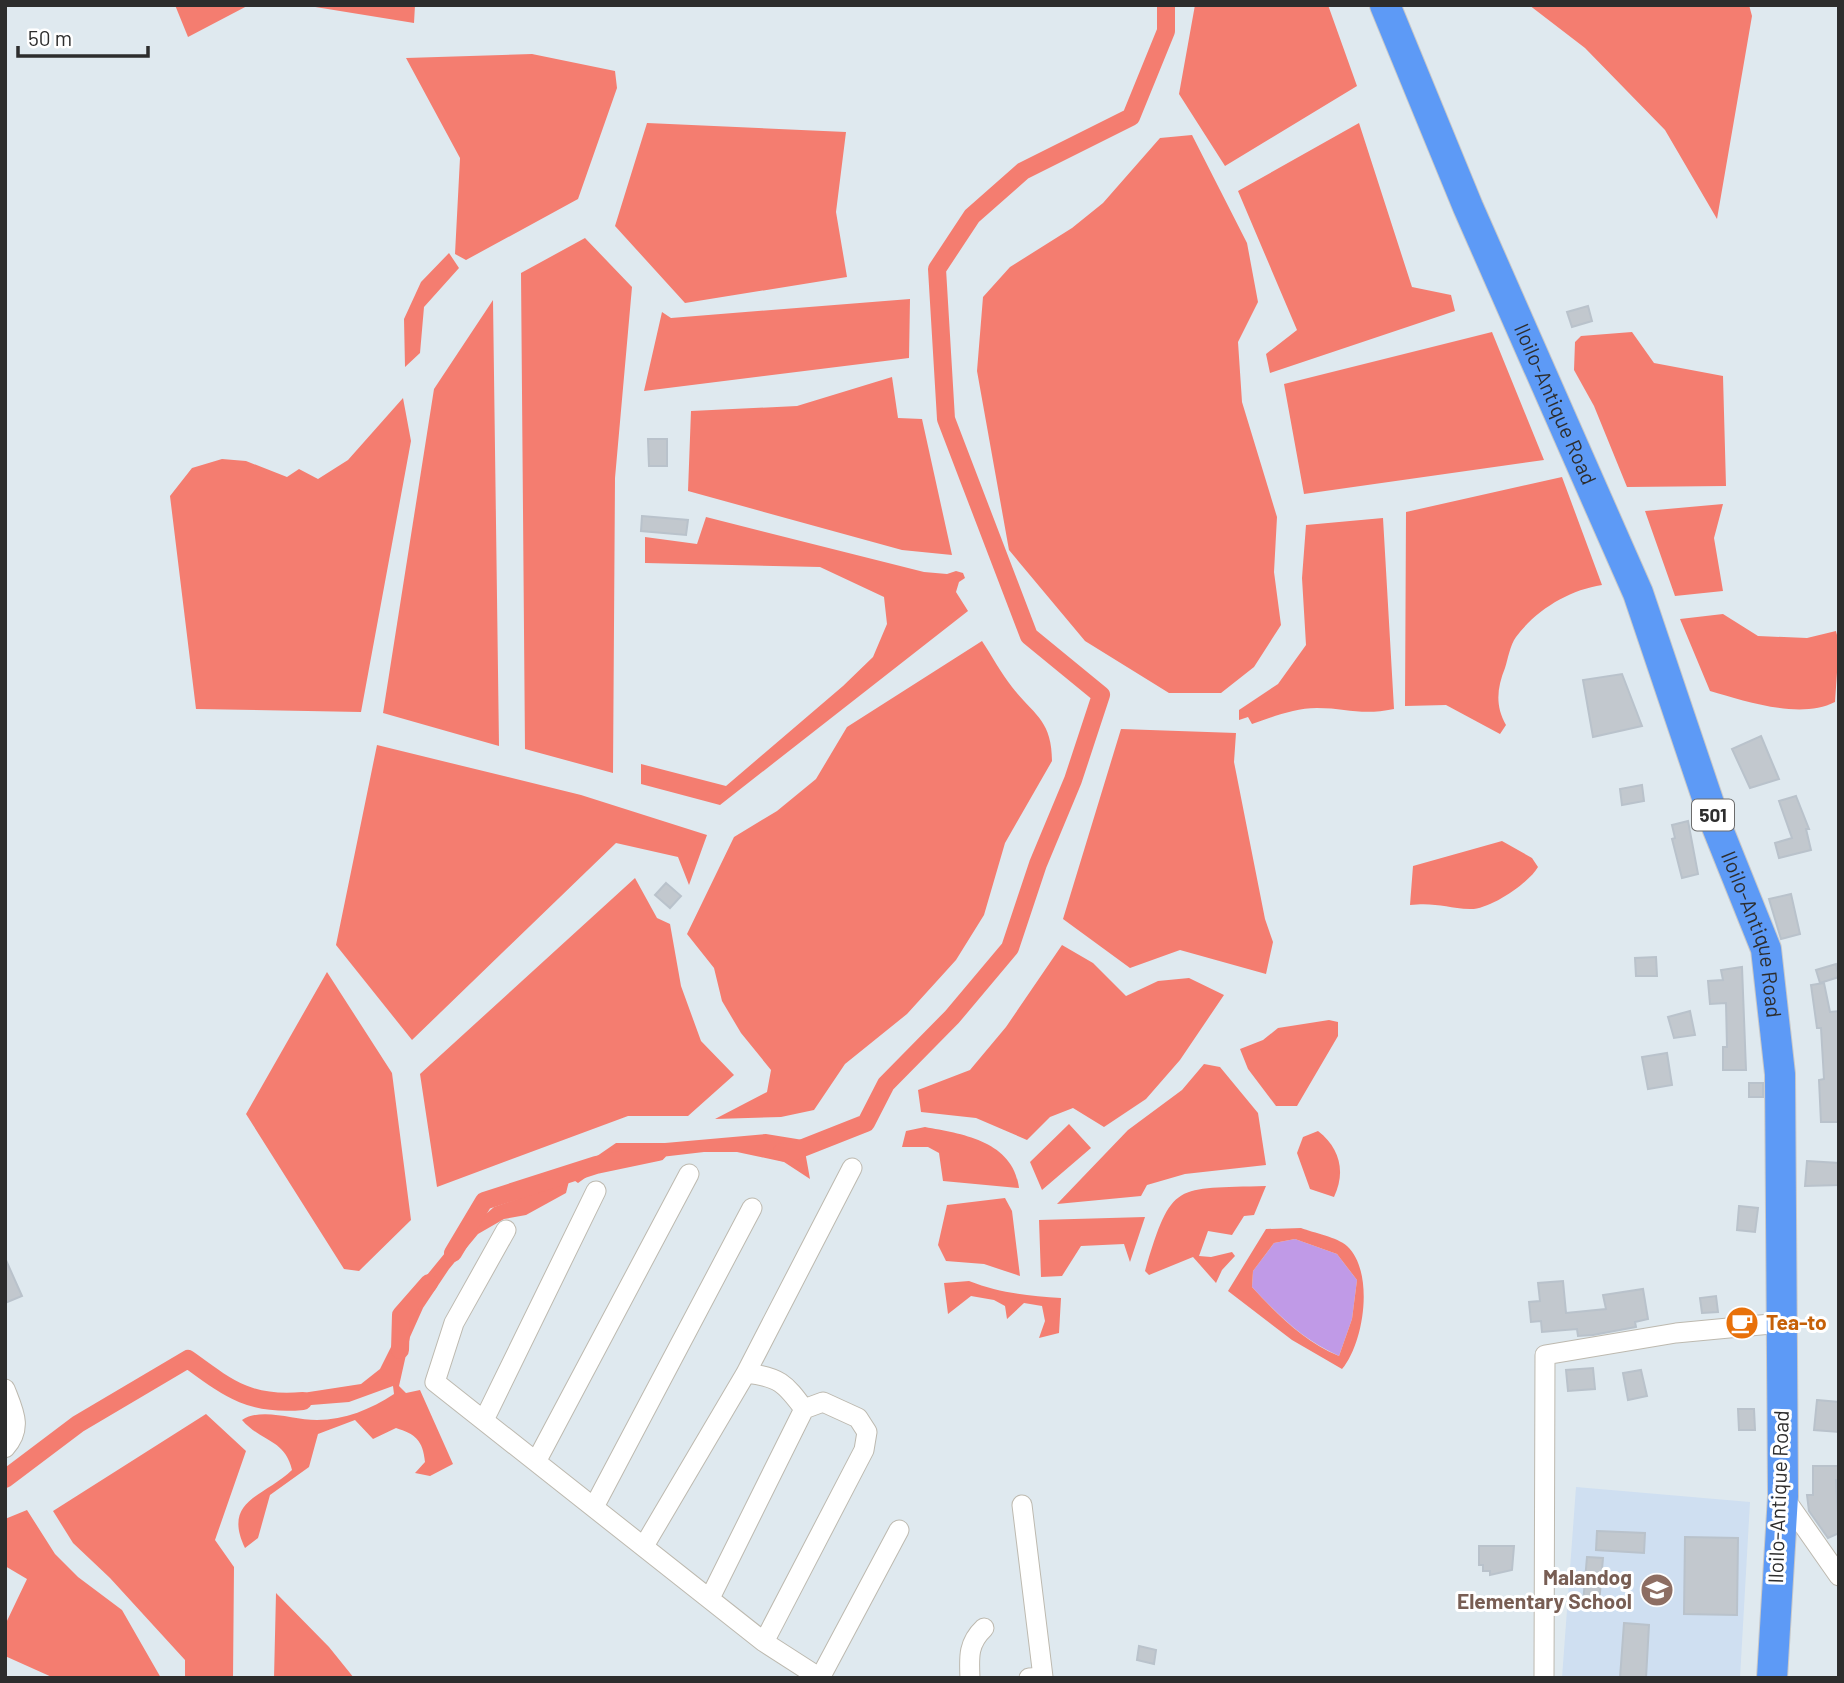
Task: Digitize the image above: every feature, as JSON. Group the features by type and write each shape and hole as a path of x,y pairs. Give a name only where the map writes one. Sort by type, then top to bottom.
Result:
{"main road":[{"name":"Iloilo-Antique Road","path":"1385,5 1468,207 1638,593 1717,827 1766,949 1780,1074 1783,1496 1772,1678"}],"street":[{"path":"644,1546 746,1373 852,1168"},
{"path":"537,1460 689,1174"},
{"path":"484,1420 596,1191"},
{"path":"595,1505 752,1208"},
{"path":"506,1230 454,1323 435,1382 595,1505 764,1642 820,1678 899,1530"},
{"path":"1544,1678 1545,1355 1676,1333 1781,1323"},
{"path":"746,1373 768,1376 785,1383 804,1409"},
{"path":"5,1390 17,1420 15,1438 5,1448"},
{"path":"710,1598 804,1409 823,1402 858,1418 867,1432 864,1450 764,1642"},
{"path":"1783,1496 1839,1576"},
{"path":"1021,1505 1042,1677 1029,1678"},
{"path":"970,1678 969,1651 973,1639 984,1628"}],"shaded area":[{"path":"175,5 249,5 188,37"},
{"path":"303,5 415,5 414,23"},
{"path":"1195,5 1328,5 1357,86 1225,166 1179,94"},
{"path":"1529,5 1749,5 1752,16 1717,219 1665,130 1585,48"},
{"path":"532,54 615,71 617,88 578,199 466,260 455,254 460,158 406,58"},
{"path":"647,123 846,132 836,212 847,277 685,303 615,226"},
{"path":"1359,123 1412,287 1451,295 1455,311 1270,373 1266,354 1297,330 1238,191"},
{"path":"1192,135 1247,243 1258,302 1238,342 1242,402 1277,517 1274,572 1281,625 1254,667 1221,693 1169,693 1085,641 1009,550 977,371 983,297 1010,267 1072,228 1103,203 1160,138"},
{"path":"585,238 632,287 615,478 613,773 525,749 521,273"},
{"path":"449,253 459,268 424,307 420,353 405,367 404,319 421,282"},
{"path":"910,299 909,358 644,391 662,312 671,318"},
{"path":"493,300 499,746 383,713 434,389"},
{"path":"1492,332 1544,460 1304,494 1284,384"},
{"path":"1632,332 1654,363 1723,376 1726,486 1627,487 1594,406 1574,370 1575,342 1581,336"},
{"path":"892,377 898,418 922,419 952,555 902,550 688,491 691,411 797,406"},
{"path":"403,398 411,441 361,712 196,709 170,496 192,468 222,459 246,461 287,477 299,469 318,479 348,460"},
{"path":"1562,477 1602,585 1577,591 1554,603 1533,618 1516,637 1500,683 1500,711 1506,725 1500,734 1446,705 1405,706 1406,512"},
{"path":"1723,504 1714,538 1723,591 1675,596 1645,511"},
{"path":"706,517 924,572 963,573 965,578 959,582 956,592 968,611 720,805 641,784 641,764 726,786 873,657 887,624 884,597 820,567 645,563 645,537 697,544"},
{"path":"1383,518 1394,709 1363,712 1308,708 1252,724 1248,717 1239,720 1239,710 1278,684 1306,645 1302,578 1306,525"},
{"path":"1723,614 1758,636 1807,638 1836,631 1839,643 1835,702 1821,707 1789,709 1756,704 1710,691 1680,619"},
{"path":"982,641 1008,682 1045,727 1049,736 1052,761 1005,843 984,915 956,960 907,1014 845,1064 814,1110 781,1117 715,1119 767,1092 771,1070 741,1033 722,1001 714,968 687,934 734,837 777,811 816,779 847,727"},
{"path":"1121,729 1236,733 1234,762 1265,919 1273,942 1266,974 1180,950 1130,968 1063,919"},
{"path":"377,745 581,795 707,835 689,885 678,857 616,843 412,1040 336,945"},
{"path":"1502,841 1532,858 1538,867 1518,888 1478,908 1410,905 1413,866"},
{"path":"635,878 657,918 670,924 681,986 701,1041 734,1075 688,1116 628,1116 437,1187 420,1074"},
{"path":"1062,945 1093,963 1126,996 1158,981 1189,978 1224,995 1180,1060 1146,1099 1104,1127 1073,1108 1050,1117 1027,1140 976,1118 921,1112 918,1090 970,1070 1006,1027"},
{"path":"327,972 392,1073 411,1220 359,1271 344,1269 246,1114"},
{"path":"1329,1020 1338,1022 1338,1036 1297,1106 1276,1106 1248,1069 1240,1049 1263,1040 1278,1028"},
{"path":"1204,1064 1220,1067 1258,1113 1266,1165 1185,1174 1147,1185 1141,1196 1057,1204 1128,1130 1182,1090"},
{"path":"1069,1124 1091,1148 1042,1190 1030,1162"},
{"path":"925,1127 970,1137 997,1150 1015,1172 1019,1188 943,1181 939,1153 928,1147 902,1147 906,1131"},
{"path":"1318,1131 1331,1145 1339,1161 1340,1179 1334,1197 1310,1189 1297,1153 1303,1137"},
{"path":"766,1134 803,1140 810,1179 784,1162 737,1152 704,1152 661,1157 616,1156 578,1183 568,1176 616,1143 665,1143"},
{"path":"569,1181 566,1193 526,1215 504,1219 478,1234 449,1269 423,1308 410,1337 399,1386 406,1393 420,1390 453,1464 430,1476 415,1473 425,1462 420,1443 413,1436 396,1428 373,1439 355,1420 318,1434 309,1467 270,1495 258,1538 245,1548 239,1532 242,1509 292,1470 289,1460 278,1446 242,1420 268,1414 317,1420 338,1418 367,1409 394,1394 393,1386 349,1402 286,1407 280,1402 283,1396 361,1384 380,1369 427,1275 454,1242 494,1207"},
{"path":"1266,1186 1254,1215 1244,1216 1232,1235 1208,1231 1199,1256 1211,1257 1232,1252 1235,1256 1222,1270 1216,1283 1193,1257 1149,1275 1145,1271 1162,1220 1171,1205 1182,1196 1195,1190"},
{"path":"1005,1198 1012,1211 1020,1276 984,1264 946,1261 938,1245 947,1205"},
{"path":"1145,1217 1130,1262 1124,1244 1081,1246 1062,1276 1041,1277 1039,1220"},
{"path":"1301,1228 1343,1243 1356,1258 1364,1289 1361,1326 1350,1357 1342,1369 1292,1340 1228,1291 1266,1229","holes":["1295,1239 1337,1254 1357,1280 1352,1319 1339,1356 1303,1335 1252,1287 1253,1271 1274,1243"]},
{"path":"1295,1239 1337,1254 1357,1280 1352,1319 1339,1356 1314,1343 1292,1326 1252,1287 1253,1271 1274,1243"},
{"path":"969,1281 1014,1293 1061,1298 1059,1333 1039,1338 1045,1321 1042,1306 1024,1303 1007,1319 1005,1306 994,1300 971,1296 948,1314 944,1283"},
{"path":"206,1414 246,1451 215,1540 234,1567 233,1678 185,1678 185,1660 110,1578 73,1543 53,1511"},
{"name":"Malandog Elementary School","path":"1576,1487 1750,1502 1740,1678 1562,1678"},
{"path":"27,1510 55,1554 78,1577 122,1610 161,1678 54,1678 5,1656 5,1625 27,1579 5,1566 5,1519"},
{"path":"276,1593 329,1647 354,1678 274,1678"}],"building":[{"path":"1588,306 1592,321 1572,327 1567,312"},
{"path":"648,439 667,439 667,466 649,466"},
{"path":"642,516 688,520 686,535 641,531"},
{"path":"1622,674 1642,726 1593,737 1583,680"},
{"path":"1761,736 1779,779 1750,788 1732,749"},
{"path":"1642,785 1644,801 1622,805 1620,789"},
{"path":"1796,796 1809,829 1806,829 1811,850 1779,858 1775,843 1792,838 1779,801"},
{"path":"1688,821 1698,874 1682,878 1672,839 1675,838 1672,825"},
{"path":"666,883 681,896 670,908 655,895"},
{"path":"1791,894 1800,934 1781,939 1769,899"},
{"path":"1656,957 1657,976 1636,976 1635,958"},
{"path":"1836,964 1839,977 1820,983 1816,970"},
{"path":"1742,967 1746,1070 1723,1070 1723,1047 1727,1047 1726,1003 1710,1004 1708,981 1723,980 1721,970"},
{"path":"1824,983 1830,1012 1839,1011 1839,1122 1821,1122 1819,1080 1824,1079 1821,1028 1817,1028 1811,985"},
{"path":"1690,1011 1695,1035 1674,1038 1668,1017"},
{"path":"1667,1053 1672,1085 1648,1089 1642,1057"},
{"path":"1749,1083 1763,1083 1763,1097 1749,1097"},
{"path":"1807,1161 1839,1163 1839,1185 1805,1186"},
{"path":"1739,1206 1758,1208 1755,1232 1737,1230"},
{"path":"5,1258 22,1296 5,1303"},
{"path":"1563,1281 1566,1313 1606,1309 1603,1295 1643,1289 1648,1319 1635,1322 1636,1327 1593,1335 1578,1336 1577,1329 1542,1332 1541,1321 1531,1322 1529,1302 1540,1301 1538,1283"},
{"path":"1716,1296 1718,1312 1702,1313 1700,1298"},
{"path":"1593,1368 1595,1389 1568,1391 1566,1370"},
{"path":"1641,1370 1647,1396 1628,1400 1623,1373"},
{"path":"1817,1400 1839,1402 1839,1432 1814,1430"},
{"path":"1738,1409 1754,1409 1755,1430 1739,1430"},
{"path":"1813,1466 1839,1466 1839,1480 1836,1480 1839,1533 1828,1538 1809,1511 1807,1495 1813,1495"},
{"path":"1597,1531 1645,1533 1644,1553 1596,1550"},
{"path":"1685,1537 1738,1538 1737,1615 1684,1614"},
{"path":"1479,1546 1514,1546 1512,1570 1490,1575 1490,1571 1483,1571 1483,1565 1479,1565"},
{"path":"1587,1557 1603,1558 1599,1604 1583,1603"},
{"path":"1624,1623 1649,1625 1646,1678 1620,1678"},
{"path":"1139,1646 1156,1650 1154,1664 1137,1660"}],"waterway":[{"path":"782,1152 790,1153 866,1123 886,1084 952,1017 1010,948 1038,864 1073,780 1101,695 1029,636 946,419 937,269 972,216 1023,171 1131,117 1166,31 1166,5"},
{"path":"453,1253 484,1201 596,1165 658,1152"},
{"path":"400,1350 401,1315 429,1283"},
{"path":"5,1479 78,1424 188,1359 228,1387 254,1398 268,1401 303,1401"}],"place":[{"name":"Tea-to","path":"1742,1323"},
{"name":"Malandog Elementary School","path":"1657,1590"}]}
